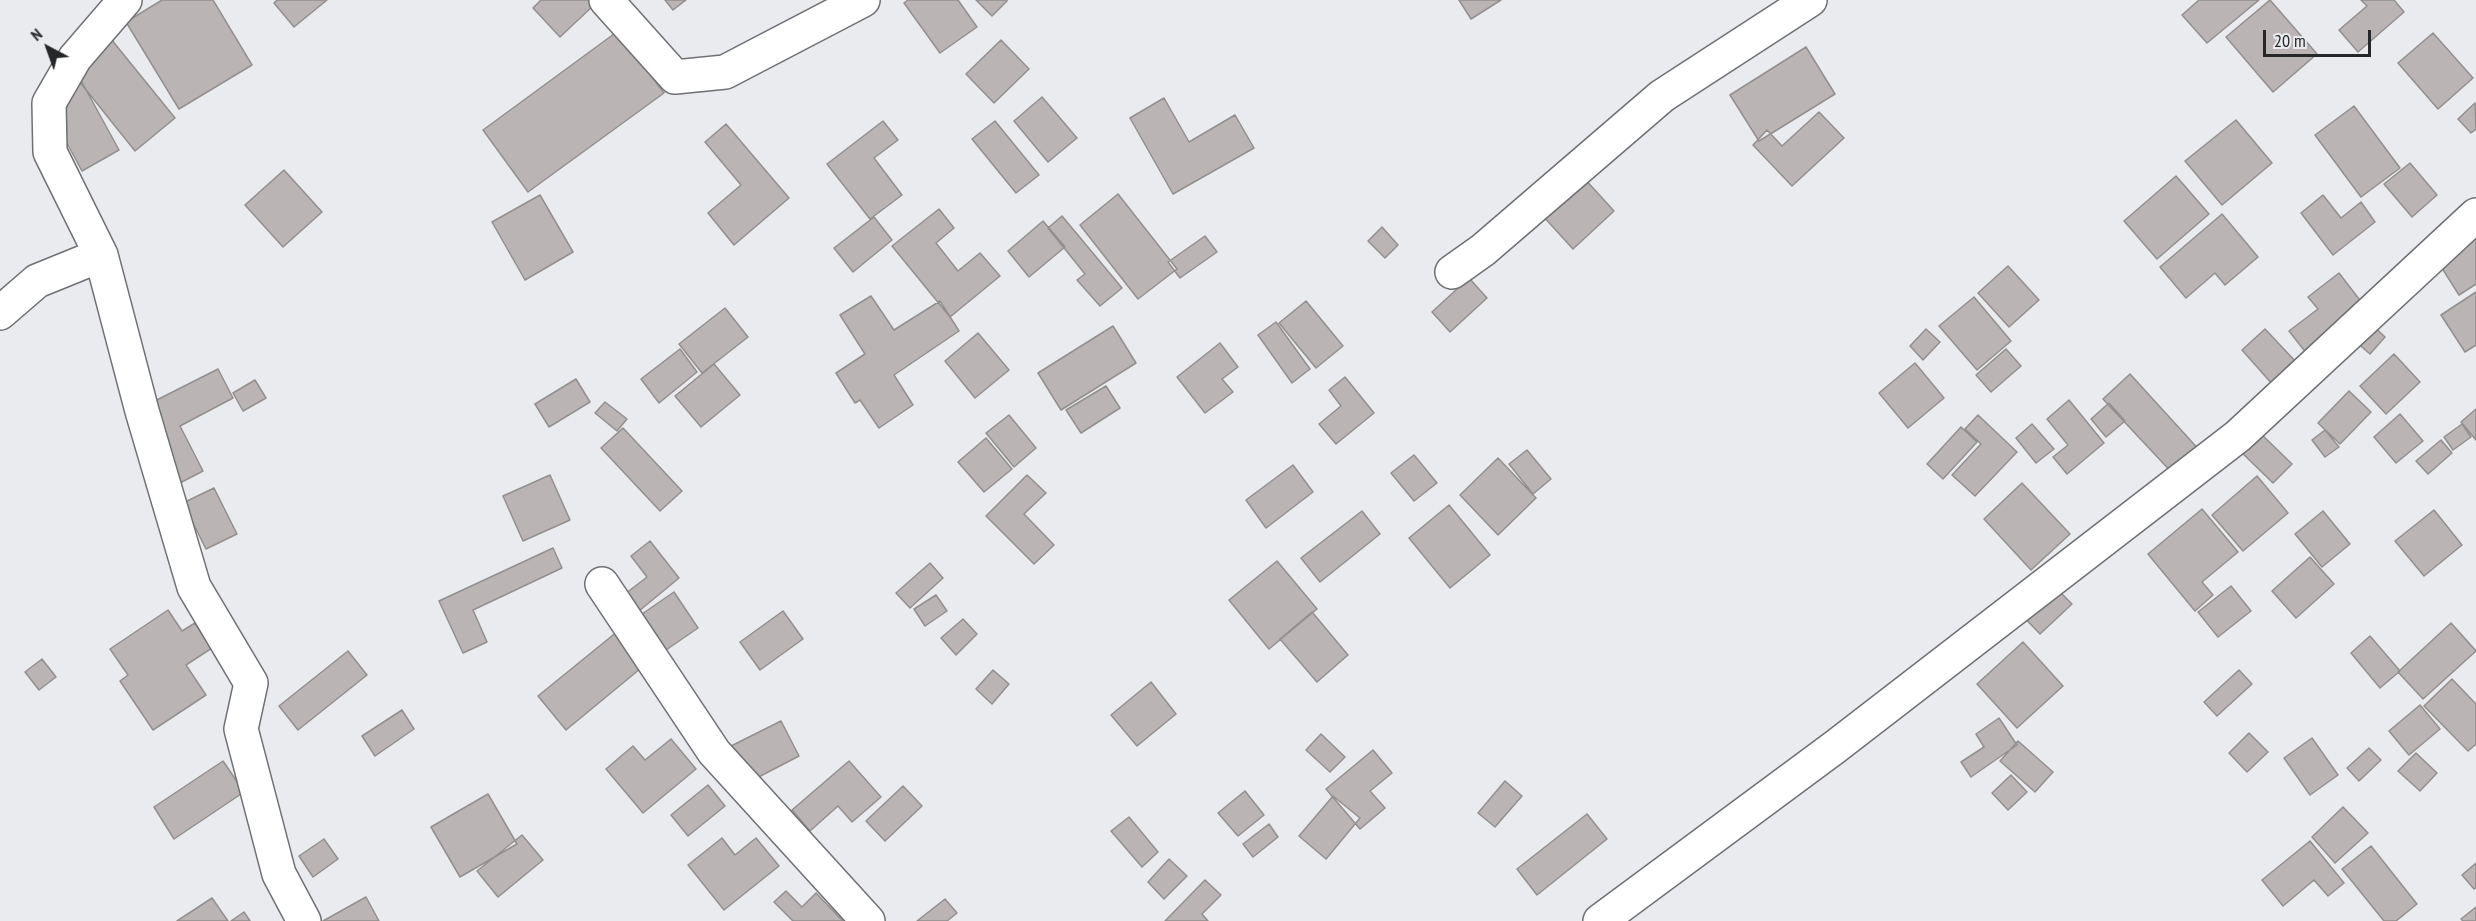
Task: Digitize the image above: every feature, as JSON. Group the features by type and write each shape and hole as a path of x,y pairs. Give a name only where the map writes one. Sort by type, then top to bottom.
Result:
{"street":[{"path":"125,0 75,58 49,104 50,152 101,255 142,411 194,587 250,683 241,729 279,874 304,921"},
{"path":"606,0 675,77 725,72 863,0"},
{"path":"1452,272 1483,250 1662,96 1810,0"},
{"path":"1600,921 1835,747 2238,436 2476,215"},
{"path":"0,313 37,280 101,255"},
{"path":"602,584 714,752 868,921"}],"building":[{"path":"162,0 213,0 252,65 179,109 126,22"},
{"path":"277,0 327,0 294,27 274,3"},
{"path":"541,0 591,0 595,4 560,37 533,8"},
{"path":"665,0 686,0 673,10"},
{"path":"908,0 958,0 977,27 940,53 904,3"},
{"path":"976,0 1007,0 1007,1 992,16"},
{"path":"1459,0 1501,0 1471,19"},
{"path":"2199,0 2259,0 2207,43 2182,15"},
{"path":"2270,0 2317,54 2273,92 2226,37"},
{"path":"2361,0 2394,0 2404,12 2358,52 2339,30 2367,6"},
{"path":"618,31 664,93 528,192 483,130"},
{"path":"2433,33 2473,78 2438,109 2398,63"},
{"path":"111,39 175,118 135,151 71,71"},
{"path":"1001,40 1029,69 994,103 966,74"},
{"path":"1806,47 1835,94 1759,141 1730,95"},
{"path":"78,75 119,150 82,171 41,95"},
{"path":"1042,97 1077,138 1048,162 1014,121"},
{"path":"1164,98 1189,142 1235,115 1254,148 1173,194 1130,118"},
{"path":"2475,103 2476,129 2471,133 2458,119"},
{"path":"2354,106 2400,168 2361,197 2315,135"},
{"path":"1819,112 1844,138 1792,186 1753,145 1767,130 1782,146"},
{"path":"2236,120 2272,163 2222,205 2185,161"},
{"path":"883,121 898,140 874,158 902,195 870,219 827,164"},
{"path":"995,121 1039,175 1016,193 972,139"},
{"path":"726,124 789,198 734,245 708,213 741,185 705,142"},
{"path":"2410,163 2437,195 2412,217 2384,184"},
{"path":"284,170 322,212 283,247 245,205"},
{"path":"2176,176 2209,214 2157,259 2124,221"},
{"path":"1583,177 1614,211 1573,249 1542,215"},
{"path":"1118,194 1177,269 1138,299 1080,225"},
{"path":"540,195 573,252 525,280 492,222"},
{"path":"2323,195 2341,218 2361,202 2375,222 2333,255 2301,213"},
{"path":"939,209 954,228 936,243 958,271 980,253 1000,276 950,317 892,246"},
{"path":"2222,214 2258,257 2225,285 2215,273 2186,298 2160,267"},
{"path":"1062,216 1122,288 1100,306 1077,280 1085,274 1048,228"},
{"path":"874,217 892,240 853,272 834,248"},
{"path":"1043,221 1065,247 1029,277 1008,251"},
{"path":"1382,227 1398,245 1385,258 1368,241"},
{"path":"1205,236 1217,252 1180,278 1168,262"},
{"path":"2476,237 2476,284 2459,295 2433,254"},
{"path":"2008,266 2039,300 2009,327 1978,293"},
{"path":"2339,273 2366,308 2307,354 2289,331 2318,309 2308,297"},
{"path":"1469,278 1487,298 1450,332 1432,312"},
{"path":"2476,292 2476,345 2465,352 2441,315"},
{"path":"871,296 894,330 940,301 959,331 894,375 913,405 879,428 860,400 855,403 836,373 865,354 840,315"},
{"path":"1974,297 2011,341 1977,370 1939,326"},
{"path":"1306,301 1343,346 1316,368 1279,323"},
{"path":"725,308 748,337 702,373 679,344"},
{"path":"2365,318 2385,337 2370,354 2349,336"},
{"path":"1276,322 1310,369 1292,383 1258,335"},
{"path":"1113,326 1136,363 1061,410 1038,373"},
{"path":"1926,329 1940,342 1923,360 1910,346"},
{"path":"2265,329 2297,363 2273,385 2242,350"},
{"path":"978,333 1009,370 975,398 945,361"},
{"path":"1220,343 1238,367 1222,379 1233,392 1205,413 1177,377"},
{"path":"680,349 697,372 659,403 641,379"},
{"path":"2006,349 2021,366 1991,392 1976,375"},
{"path":"2394,354 2420,382 2386,414 2360,386"},
{"path":"1915,363 1944,398 1908,428 1879,393"},
{"path":"714,364 740,395 701,427 675,396"},
{"path":"218,369 233,398 180,426 203,471 178,484 139,409"},
{"path":"2130,374 2202,453 2176,477 2103,399"},
{"path":"1345,377 1374,413 1336,444 1319,424 1341,406 1329,390"},
{"path":"576,379 590,402 549,427 535,404"},
{"path":"255,380 266,398 243,411 233,393"},
{"path":"1106,386 1120,408 1081,433 1066,410"},
{"path":"2349,391 2371,412 2340,444 2318,423"},
{"path":"2069,400 2104,443 2067,474 2053,457 2068,445 2047,419"},
{"path":"605,402 627,419 617,431 595,413"},
{"path":"2109,403 2125,421 2106,437 2091,419"},
{"path":"2476,409 2476,440 2461,422"},
{"path":"2400,414 2423,441 2396,463 2374,437"},
{"path":"1009,415 1036,448 1014,467 986,433"},
{"path":"1978,415 2017,452 1975,496 1952,475 1981,444 1965,429"},
{"path":"2032,424 2054,449 2036,463 2016,438"},
{"path":"2462,424 2471,437 2453,450 2444,437"},
{"path":"1961,427 1977,442 1943,479 1927,464"},
{"path":"623,428 682,491 660,511 601,448"},
{"path":"2257,430 2292,464 2273,483 2238,449"},
{"path":"2325,430 2339,447 2325,457 2312,440"},
{"path":"986,438 1012,469 984,492 958,462"},
{"path":"2441,440 2452,453 2428,474 2416,461"},
{"path":"1527,450 1551,479 1533,494 1509,464"},
{"path":"1414,455 1437,483 1414,501 1391,473"},
{"path":"1498,458 1536,498 1498,535 1460,495"},
{"path":"1293,465 1313,492 1266,528 1246,500"},
{"path":"550,475 570,520 523,541 503,496"},
{"path":"1027,475 1046,493 1024,514 1054,545 1034,564 986,516"},
{"path":"2257,476 2288,513 2243,551 2212,515"},
{"path":"2022,483 2070,534 2031,570 1984,519"},
{"path":"214,488 237,534 206,549 183,503"},
{"path":"1449,505 1490,555 1450,588 1409,538"},
{"path":"2202,509 2238,552 2202,582 2213,595 2195,611 2148,554"},
{"path":"2434,510 2462,545 2424,576 2395,541"},
{"path":"1362,511 1380,534 1320,582 1301,558"},
{"path":"2323,511 2350,544 2322,567 2295,534"},
{"path":"650,541 679,578 639,611 625,594 647,577 631,556"},
{"path":"553,548 562,568 473,610 487,642 463,653 439,601"},
{"path":"2310,557 2334,584 2296,618 2272,591"},
{"path":"1277,561 1317,609 1269,649 1229,600"},
{"path":"930,563 943,578 910,608 896,593"},
{"path":"2045,577 2072,604 2040,634 2014,607"},
{"path":"2231,586 2251,611 2218,637 2198,612"},
{"path":"674,592 698,628 666,650 642,614"},
{"path":"936,595 947,611 925,626 914,609"},
{"path":"168,610 182,631 195,623 212,648 186,665 206,695 153,730 120,681 128,675 110,649"},
{"path":"783,611 803,639 760,670 740,642"},
{"path":"1312,612 1348,655 1317,682 1280,639"},
{"path":"963,619 977,634 956,655 941,638"},
{"path":"2451,623 2476,651 2423,699 2398,672"},
{"path":"618,631 646,664 566,730 538,696"},
{"path":"2370,636 2400,671 2380,688 2351,653"},
{"path":"2023,642 2063,686 2017,728 1977,684"},
{"path":"348,651 367,675 298,730 279,706"},
{"path":"42,659 56,677 39,690 25,672"},
{"path":"993,670 1009,684 992,704 976,689"},
{"path":"2239,670 2252,684 2217,716 2204,702"},
{"path":"2452,679 2476,704 2476,744 2468,751 2424,706"},
{"path":"1151,682 1176,714 1137,746 1111,715"},
{"path":"2420,705 2440,729 2409,755 2389,731"},
{"path":"402,710 414,729 375,756 362,736"},
{"path":"1999,718 2017,745 1971,777 1961,762 1984,747 1976,734"},
{"path":"781,721 799,756 749,782 731,746"},
{"path":"2249,733 2268,752 2247,772 2229,753"},
{"path":"1321,734 1345,757 1330,772 1306,750"},
{"path":"2312,738 2338,775 2310,795 2284,758"},
{"path":"671,739 696,769 643,813 606,769 633,746 645,760"},
{"path":"2018,741 2053,772 2035,792 2000,761"},
{"path":"2369,748 2381,760 2359,781 2347,768"},
{"path":"1373,750 1392,773 1370,791 1385,808 1360,829 1326,789"},
{"path":"2416,753 2437,773 2420,791 2398,771"},
{"path":"223,761 244,792 174,839 154,807"},
{"path":"849,761 881,797 852,822 838,806 810,831 792,810"},
{"path":"2011,775 2027,792 2008,810 1992,793"},
{"path":"1505,781 1522,796 1495,827 1478,813"},
{"path":"708,785 725,806 688,836 671,815"},
{"path":"903,786 922,806 885,841 866,821"},
{"path":"1245,791 1264,815 1238,836 1218,813"},
{"path":"488,794 517,844 460,877 431,827"},
{"path":"1333,796 1360,818 1326,859 1299,836"},
{"path":"2343,807 2368,833 2335,863 2312,837"},
{"path":"1587,814 1607,839 1537,895 1517,869"},
{"path":"1129,817 1158,852 1142,867 1111,831"},
{"path":"1269,824 1278,837 1253,857 1243,844"},
{"path":"522,835 543,860 498,897 477,871"},
{"path":"722,838 735,855 756,838 779,866 724,910 688,865"},
{"path":"324,839 338,859 313,877 299,856"},
{"path":"2310,841 2344,883 2328,896 2314,880 2283,906 2262,880"},
{"path":"2371,846 2417,904 2396,921 2384,921 2342,869"},
{"path":"1169,859 1187,876 1164,899 1148,882"},
{"path":"2476,863 2476,888 2474,889 2462,875"},
{"path":"1205,880 1221,895 1202,914 1208,921 1165,921"},
{"path":"786,891 802,907 816,893 843,921 793,921 774,902"},
{"path":"366,897 379,921 323,921"},
{"path":"212,898 228,921 177,921"},
{"path":"945,899 957,913 947,921 917,921"},
{"path":"2476,907 2476,921 2461,919"},
{"path":"244,912 250,921 231,921"}]}
